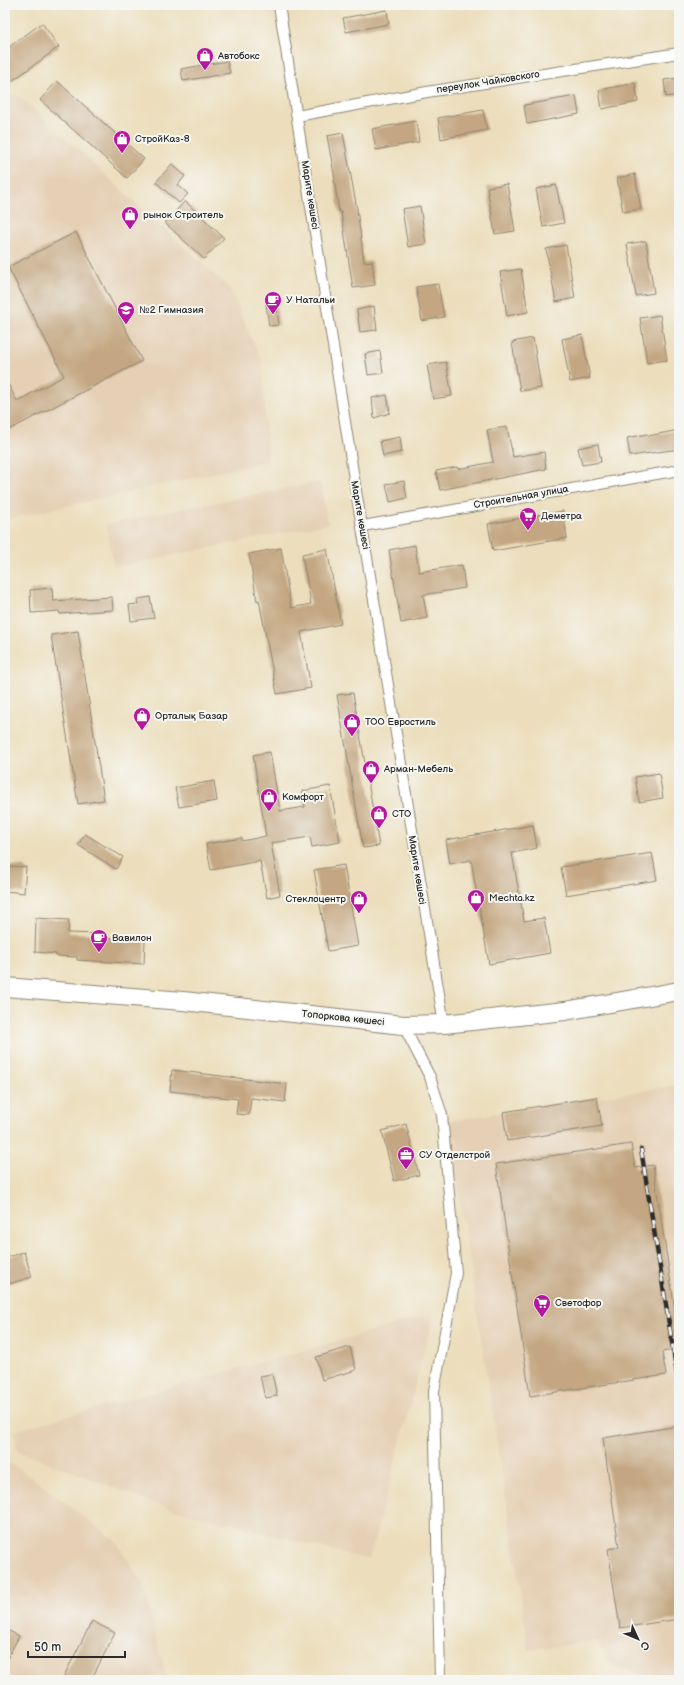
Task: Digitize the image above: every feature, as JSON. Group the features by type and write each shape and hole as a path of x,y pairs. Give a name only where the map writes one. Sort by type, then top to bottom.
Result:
{"highway":[{"name":"Топоркова көшесі","path":"5,987 183,1001 403,1025 444,1024 565,1011 679,991"}],"street":[{"name":"Марите көшесі","path":"279,5 356,491 363,526 423,904 444,1024"},
{"name":"переулок Чайковского","path":"297,116 434,91 679,53"},
{"name":"Строительная улица","path":"363,526 679,470"},
{"path":"403,1025 430,1077 442,1115 456,1273 434,1391 440,1680"}],"shaded area":[{"name":"№2 Гимназия","path":"5,94 19,96 230,289 262,362 268,461 5,520"},
{"path":"320,482 328,524 114,567 106,524"},
{"path":"679,1085 679,1680 663,1680 613,1667 597,1641 529,1650 448,1121"},
{"path":"434,1314 369,1560 165,1507 17,1451 14,1431"},
{"path":"5,1463 16,1466 116,1541 143,1585 167,1680 5,1680"}],"building":[{"path":"387,10 389,24 346,32 343,18"},
{"path":"42,23 59,47 5,86 5,50"},
{"name":"Автобокс","path":"227,61 230,73 183,81 181,69"},
{"path":"679,78 679,95 666,97 664,80"},
{"path":"57,81 144,159 127,178 40,100"},
{"path":"635,83 638,102 602,109 599,90"},
{"path":"576,96 579,114 527,124 524,105"},
{"path":"483,110 487,130 441,139 438,118"},
{"path":"416,121 419,142 376,150 372,129"},
{"path":"343,133 357,209 364,262 372,261 375,285 353,288 327,136"},
{"path":"172,164 185,176 178,185 188,194 179,203 156,182"},
{"path":"635,174 641,209 623,212 617,178"},
{"path":"507,184 515,231 495,234 487,187"},
{"path":"556,185 564,223 543,227 536,189"},
{"path":"185,201 224,238 204,259 165,223"},
{"path":"420,206 426,244 408,247 402,209"},
{"path":"76,232 142,361 5,432 5,378 17,401 64,376 8,267"},
{"path":"646,241 654,293 636,296 627,244"},
{"path":"566,245 575,298 556,302 546,249"},
{"path":"521,269 528,312 507,316 500,272"},
{"path":"438,284 444,317 422,321 416,287"},
{"name":"У Натальи","path":"276,303 279,325 269,326 266,304"},
{"path":"374,306 377,330 360,332 357,310"},
{"path":"660,315 667,360 647,363 640,318"},
{"path":"582,335 590,378 570,382 562,339"},
{"path":"533,338 541,388 520,391 512,342"},
{"path":"380,351 383,373 368,375 365,354"},
{"path":"446,362 452,396 433,399 427,365"},
{"path":"387,395 390,413 374,418 372,398"},
{"path":"507,427 513,457 544,452 546,469 440,490 436,471 457,467 458,469 493,462 487,430"},
{"path":"679,430 679,449 630,456 627,438 647,434 648,436"},
{"path":"400,437 402,452 383,456 380,441"},
{"path":"598,444 601,462 582,465 578,448"},
{"path":"404,481 407,498 390,502 386,484"},
{"name":"Деметра","path":"563,511 567,538 493,551 488,524"},
{"path":"415,545 419,572 462,565 465,588 423,595 427,618 401,623 389,550"},
{"path":"281,548 291,608 311,604 302,554 327,549 341,624 301,632 311,688 277,694 259,600 257,601 249,554"},
{"path":"52,588 53,601 112,597 113,610 60,614 59,611 31,613 30,590"},
{"path":"150,597 154,618 131,621 129,605 138,604 137,599"},
{"path":"78,631 104,800 78,804 51,635"},
{"path":"353,693 379,846 363,848 337,695"},
{"path":"270,752 280,811 305,807 302,791 330,786 340,842 312,847 310,837 271,843 280,895 267,898 260,861 211,870 206,844 242,838 242,841 266,836 253,755"},
{"path":"659,773 663,798 639,802 635,777"},
{"path":"214,781 217,801 179,807 175,788"},
{"path":"533,825 537,848 512,853 524,921 544,918 550,953 489,964 471,860 450,864 446,840"},
{"path":"85,834 123,857 116,869 78,845"},
{"path":"652,853 657,880 566,895 561,867"},
{"path":"344,865 358,946 328,951 314,870"},
{"path":"5,866 26,867 24,893 5,891"},
{"path":"36,918 69,920 68,933 99,934 98,938 145,940 144,964 77,960 77,957 56,956 56,954 35,952"},
{"path":"172,1070 287,1084 285,1102 251,1098 249,1115 236,1114 238,1099 170,1091"},
{"path":"597,1097 602,1126 507,1141 503,1112"},
{"path":"406,1124 419,1175 394,1181 382,1131"},
{"path":"631,1144 635,1168 653,1165 679,1337 679,1349 662,1352 666,1375 530,1396 496,1164"},
{"path":"24,1252 32,1277 5,1285 5,1258"},
{"path":"350,1347 356,1370 322,1380 316,1357"},
{"path":"272,1374 277,1396 265,1398 260,1376"},
{"path":"679,1426 679,1619 620,1628 608,1549 619,1547 603,1438"},
{"path":"92,1621 115,1633 91,1680 62,1680"},
{"path":"5,1629 19,1636 5,1663"}],"railway":[{"path":"641,1149 679,1386"},
{"path":"677,1171 679,1187"}],"place":[{"name":"Автобокс","path":"205,71"},
{"name":"СтройКаз-8","path":"122,154"},
{"name":"рынок Строитель","path":"130,230"},
{"name":"У Натальи","path":"273,315"},
{"name":"№2 Гимназия","path":"126,325"},
{"name":"Деметра","path":"528,531"},
{"name":"Орталық Базар","path":"142,731"},
{"name":"ТОО Евростиль","path":"352,737"},
{"name":"Арман-Мебель","path":"371,784"},
{"name":"Комфорт","path":"269,812"},
{"name":"СТО","path":"379,829"},
{"name":"Mechta.kz","path":"476,913"},
{"name":"Стеклоцентр","path":"359,914"},
{"name":"Вавилон","path":"99,953"},
{"name":"СУ Отделстрой","path":"406,1170"},
{"name":"Светофор","path":"542,1318"}]}
